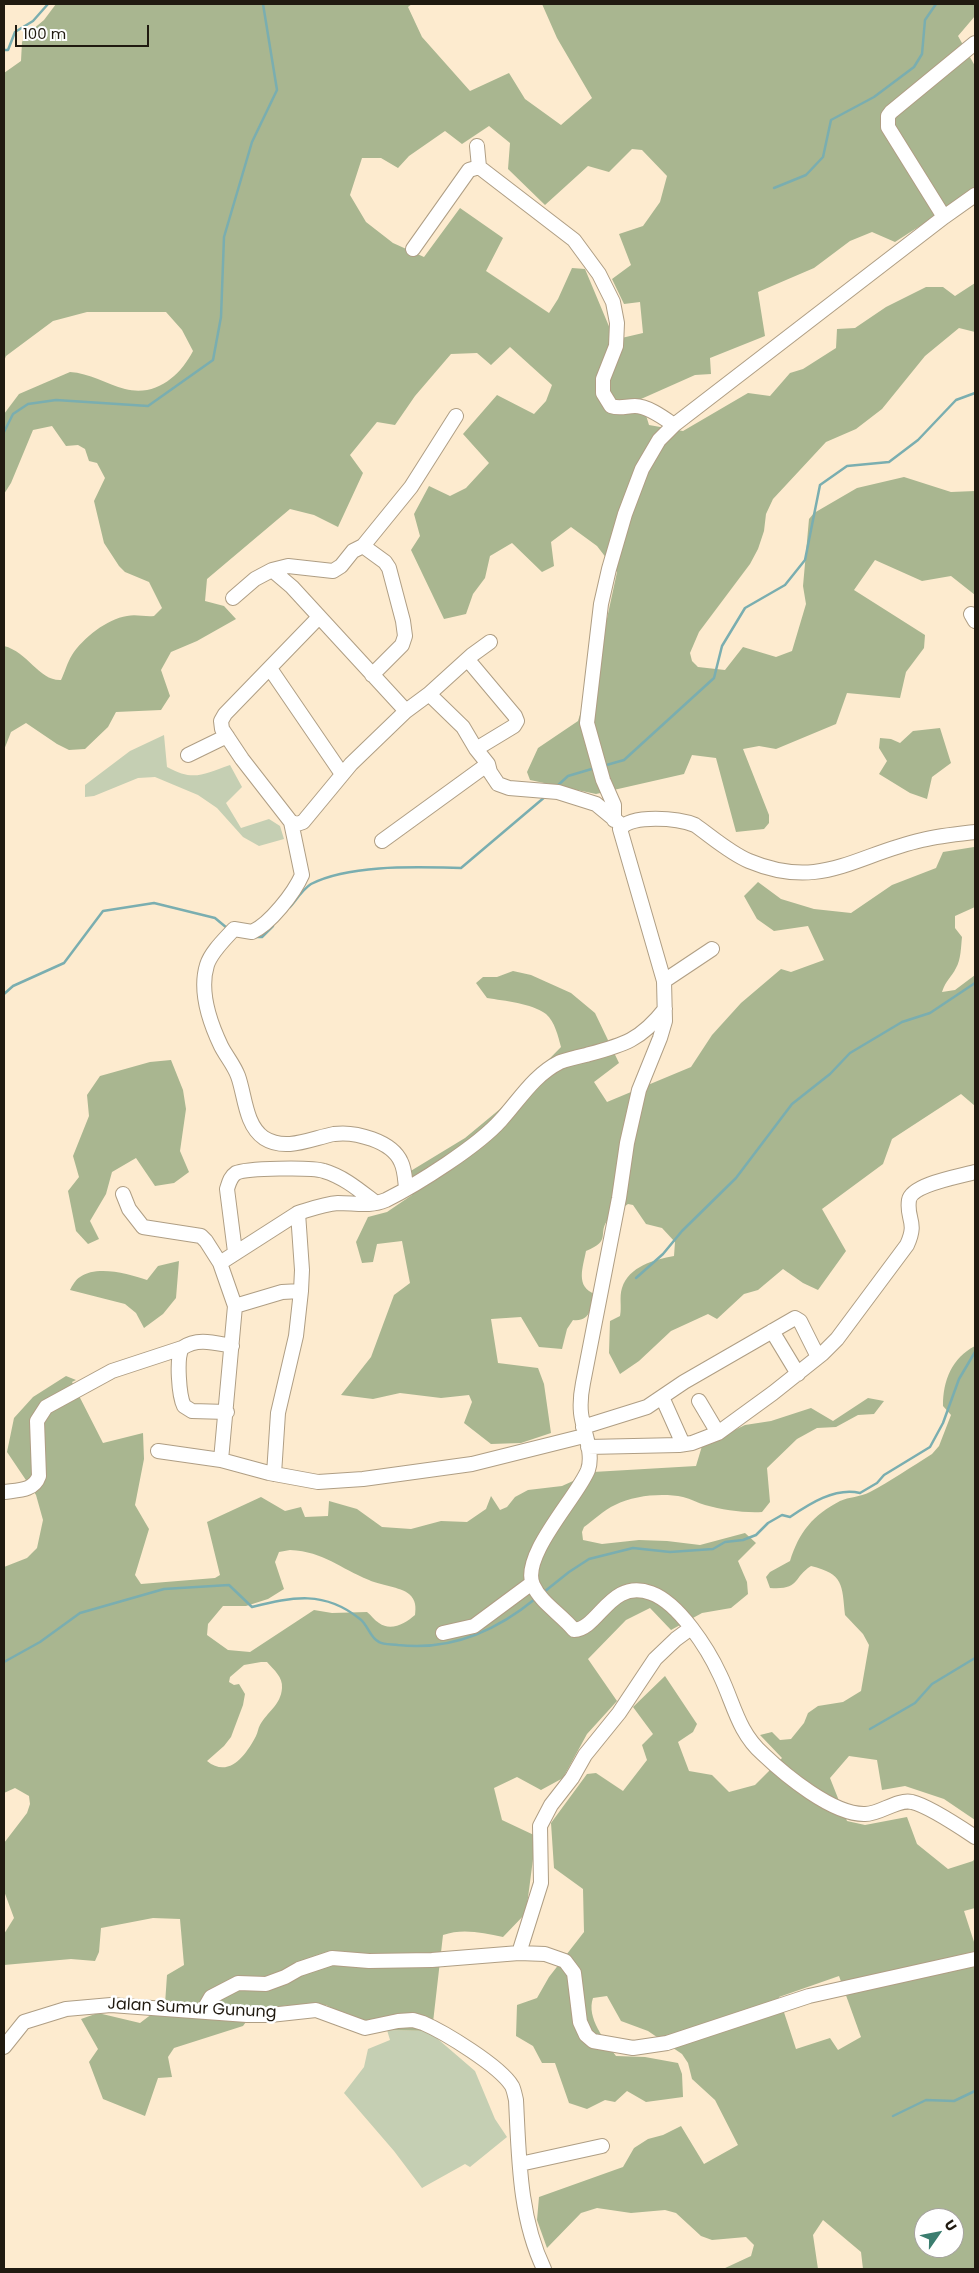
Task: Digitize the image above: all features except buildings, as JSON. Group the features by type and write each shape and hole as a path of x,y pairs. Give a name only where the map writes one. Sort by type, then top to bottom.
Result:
{"street":[{"path":"944,217 888,127 888,116 890,112 975,43"},
{"path":"477,146 479,167 574,240 599,274 613,302 616,323 616,346 603,379 603,393 611,406 619,409 636,406 660,415 674,425"},
{"path":"413,248 469,170 479,167"},
{"path":"975,195 674,425 659,440 642,469 625,514 609,569 602,604 587,723 603,780 614,805 625,850 664,981 665,1021 639,1090 627,1143 619,1198 580,1399 590,1458 588,1469 558,1515 534,1560 531,1574 537,1592 574,1630 578,1630 623,1593 645,1592 669,1603 680,1613 691,1628 720,1674 734,1713 744,1732 761,1753 801,1786 843,1810 854,1813 875,1813 895,1804 912,1802 975,1837"},
{"path":"233,598 255,579 272,570 288,566 333,571 341,566 354,551 364,546 411,487 456,416"},
{"path":"364,546 385,562 389,568 405,628 402,645 372,675"},
{"path":"272,570 292,587 406,711"},
{"path":"319,618 271,670 225,714 221,721 222,730 291,822 301,862 302,875 300,881 275,914 256,930 247,932 232,931 211,957 207,965 206,999 215,1032 238,1075 253,1124 263,1137 284,1144 293,1144 336,1134 349,1134 372,1140 396,1155 404,1170 406,1188"},
{"path":"291,822 297,824 304,822 342,774 406,711 430,694 490,642"},
{"path":"468,660 515,716 517,721 514,726 476,749"},
{"path":"271,670 342,774"},
{"path":"430,694 463,727 476,749 488,764 495,780 504,787 558,792 596,804 619,823 660,819 685,821 695,825 747,860 791,873 810,874 832,870 922,840 975,832"},
{"path":"188,755 227,736"},
{"path":"382,841 488,764"},
{"path":"664,981 712,949"},
{"path":"220,1263 298,1213 321,1205 338,1203 365,1205 384,1201 438,1169 486,1134 501,1120 532,1084 548,1070 561,1062 612,1048 638,1037 652,1026 665,1009"},
{"path":"235,1252 227,1189 229,1181 239,1172 309,1167 322,1170 347,1181 376,1203"},
{"path":"585,1437 683,1444 692,1443 718,1433 798,1374 837,1339 907,1245 913,1230 909,1200 914,1193 943,1180 975,1172"},
{"path":"123,1194 129,1209 143,1227 200,1236 206,1241 220,1263 235,1306 221,1460"},
{"path":"274,1474 278,1413 296,1336 301,1291 302,1270 298,1213"},
{"path":"235,1306 282,1292 301,1291"},
{"path":"158,1451 221,1460 274,1474 318,1482 363,1479 472,1464 585,1437 638,1411 793,1318 798,1319 818,1357"},
{"path":"772,1331 798,1374"},
{"path":"4,1492 31,1487 37,1482 39,1476 37,1421 46,1407 112,1371 198,1341 232,1346"},
{"path":"182,1348 179,1361 184,1406 192,1410 226,1412"},
{"path":"662,1397 683,1444"},
{"path":"699,1401 718,1433"},
{"path":"443,1633 474,1626 537,1592"},
{"path":"519,1953 541,1883 540,1826 551,1805 572,1778 585,1755 619,1713 656,1659 676,1639 691,1628"},
{"path":"203,2011 210,1997 238,1983 266,1984 299,1969 332,1958 369,1961 432,1960 519,1953 545,1954 565,1961 574,1973 580,2022 586,2035 593,2042 633,2048 667,2043 809,1996 975,1959"},
{"name":"Jalan Sumur Gunung","path":"4,2047 24,2022 66,2009 111,2005 270,2015 316,2010 365,2028 413,2020 432,2027 476,2054 505,2077 513,2087 516,2100 520,2164 526,2212 535,2246 544,2269"},
{"path":"520,2164 602,2146"}],"green space":[{"path":"56,4 412,4 408,7 422,37 470,91 509,73 525,99 561,125 592,98 557,38 542,4 975,4 975,16 958,36 975,66 975,201 944,213 895,242 872,232 850,241 814,268 758,292 765,336 710,358 711,374 695,375 641,399 649,425 683,431 748,393 770,396 790,373 803,369 836,348 837,329 855,328 886,307 926,287 943,287 955,296 975,283 975,332 959,328 925,356 882,409 856,429 826,442 773,499 766,514 764,531 758,549 750,564 699,632 690,653 692,661 698,667 725,670 743,647 776,657 792,651 806,604 803,586 809,519 814,513 857,488 904,477 951,492 975,491 975,595 951,576 922,581 875,560 854,590 925,635 924,648 906,672 900,698 847,693 836,724 776,749 759,746 743,749 769,815 769,823 764,829 736,832 716,758 692,755 684,774 596,794 530,780 527,772 538,748 578,721 600,651 617,572 597,546 571,527 551,542 554,566 542,572 512,543 490,556 485,578 473,594 466,614 444,619 411,550 420,536 414,514 429,486 450,496 466,488 489,463 463,434 497,395 534,414 546,401 552,385 510,347 491,365 477,353 451,354 415,396 395,425 377,422 350,455 363,473 338,527 314,515 290,509 207,579 205,601 224,606 236,619 197,641 171,652 161,670 170,696 161,710 116,712 108,727 85,749 69,750 26,723 11,732 4,750 4,646 20,654 46,676 61,680 72,655 82,642 96,630 112,621 130,615 154,616 162,608 149,582 125,572 104,543 94,501 105,478 97,463 89,461 85,449 78,445 66,446 52,426 33,430 11,483 4,494 4,414 19,394 70,372 91,376 125,389 136,391 157,387 181,369 193,351 182,330 166,312 87,312 53,321 6,356 4,361 4,73 21,61 22,42 26,35 44,20","holes":["489,126 510,143 508,169 545,205 588,166 609,172 632,149 642,150 667,176 660,202 643,226 619,234 631,265 612,279 624,304 640,302 643,333 613,340 585,269 572,268 558,299 549,313 486,271 503,238 460,208 424,257 393,243 366,222 350,195 362,158 381,158 398,168 409,156 445,131 462,144"]},
{"path":"940,728 951,763 932,777 927,799 910,793 879,774 887,761 879,748 880,738 891,739 900,743 913,731"},
{"path":"164,735 167,767 176,772 198,775 230,765 242,787 226,803 241,828 269,819 280,826 284,839 259,846 243,837 217,808 198,795 155,777 138,778 94,796 85,797 85,785 130,751"},
{"path":"974,847 975,907 955,916 955,928 962,937 960,957 958,965 942,992 955,990 975,975 975,1106 961,1094 892,1139 883,1164 822,1209 846,1251 818,1290 803,1283 783,1269 758,1290 744,1294 717,1319 708,1314 671,1331 639,1361 620,1374 609,1353 610,1321 620,1316 621,1295 625,1280 643,1265 674,1256 675,1242 662,1228 646,1224 633,1205 628,1204 611,1216 605,1224 602,1240 586,1251 582,1270 583,1282 589,1291 595,1294 587,1316 583,1319 573,1320 567,1329 562,1349 539,1347 521,1317 491,1319 498,1363 538,1368 544,1384 551,1433 521,1443 491,1444 464,1423 472,1402 469,1395 441,1398 400,1393 373,1399 341,1395 371,1357 394,1295 410,1283 402,1241 377,1244 373,1262 362,1263 356,1242 368,1217 387,1212 412,1195 409,1172 465,1138 500,1109 561,1047 554,1025 546,1014 533,1007 487,998 476,983 483,977 497,977 513,971 531,975 571,993 595,1013 619,1063 594,1082 607,1102 691,1067 712,1035 741,1003 781,969 791,972 824,960 808,926 774,931 757,919 744,896 758,882 781,899 814,909 851,913 892,885 936,868 943,852"},
{"path":"171,1060 183,1090 186,1109 180,1151 189,1172 174,1183 155,1186 136,1158 112,1172 106,1194 90,1221 99,1239 88,1244 76,1231 68,1191 79,1177 73,1156 89,1116 87,1095 100,1076 150,1062"},
{"path":"179,1261 176,1298 163,1314 144,1328 136,1313 125,1304 70,1290 77,1279 87,1273 113,1272 147,1280 158,1266"},
{"path":"975,1346 975,1820 944,1799 905,1786 882,1790 877,1760 849,1756 830,1778 847,1821 865,1825 907,1817 917,1844 948,1869 973,1861 975,1858 975,1908 964,1911 975,1945 975,2269 863,2269 861,2252 823,2220 813,2235 818,2269 723,2269 751,2256 754,2245 746,2237 712,2240 701,2236 676,2213 665,2210 631,2213 597,2208 581,2213 547,2248 537,2220 539,2197 623,2167 634,2148 648,2139 663,2135 681,2126 704,2164 738,2145 715,2100 692,2079 688,2063 682,2054 648,2031 621,2021 607,1996 593,1998 592,2013 602,2036 616,2056 645,2057 678,2063 682,2074 683,2097 646,2102 627,2091 615,2102 605,2100 587,2109 569,2103 555,2063 542,2063 533,2046 516,2036 517,2005 537,1998 549,1977 584,1932 583,1889 554,1868 551,1823 587,1774 596,1773 623,1791 647,1760 642,1745 653,1734 633,1707 665,1676 697,1724 693,1732 678,1742 689,1771 712,1775 729,1792 755,1785 782,1758 760,1735 772,1732 780,1740 791,1739 804,1723 808,1713 818,1706 843,1702 861,1691 869,1645 863,1634 845,1615 842,1588 835,1577 822,1569 811,1566 792,1585 770,1588 766,1577 770,1572 790,1561 798,1541 808,1525 830,1506 870,1492 932,1454 939,1446 951,1415 943,1406 943,1396 950,1371 960,1357","holes":["839,1976 861,2037 838,2050 830,2038 796,2049 779,1997"]},
{"path":"66,1376 76,1380 72,1382 103,1443 143,1433 144,1459 135,1505 149,1529 135,1575 141,1584 215,1578 220,1575 207,1522 261,1497 285,1511 301,1507 305,1517 328,1516 329,1501 357,1509 382,1527 411,1529 441,1521 467,1522 486,1509 491,1496 500,1510 507,1507 515,1497 528,1490 562,1486 593,1472 696,1466 702,1446 745,1425 771,1421 811,1408 833,1421 868,1398 884,1401 874,1414 858,1415 836,1427 817,1428 797,1439 767,1468 770,1502 762,1512 741,1512 702,1504 686,1498 658,1495 631,1499 615,1505 584,1527 582,1532 583,1540 602,1544 639,1540 700,1545 745,1533 756,1543 738,1561 747,1582 748,1594 731,1608 702,1613 671,1630 650,1608 626,1620 588,1659 617,1701 587,1734 563,1778 541,1790 517,1777 494,1788 502,1820 536,1836 526,1913 503,1937 466,1932 443,1935 432,2031 387,2030 383,2020 355,2020 326,2005 256,2008 243,2026 174,2048 168,2057 172,2077 158,2078 145,2116 103,2099 89,2062 98,2049 81,2019 98,2013 140,2023 165,2004 167,1975 184,1965 180,1919 153,1918 101,1928 99,1952 95,1961 71,1959 4,1965 4,1934 14,1918 4,1891 4,1843 27,1813 30,1804 29,1796 15,1788 4,1793 4,1567 27,1558 37,1548 43,1520 36,1495 7,1452 14,1418 33,1397","holes":["290,1550 302,1551 322,1557 369,1580 405,1592 414,1601 415,1615 403,1623 388,1627 377,1622 367,1612 332,1613 314,1610 250,1652 228,1650 207,1635 208,1624 223,1606 246,1606 268,1599 284,1589 275,1562 279,1552","267,1662 280,1677 282,1688 279,1699 259,1726 257,1735 242,1757 230,1766 215,1766 207,1761 231,1737 243,1705 245,1694 239,1684 234,1685 229,1682 230,1677 244,1665"]},
{"path":"387,2030 432,2031 432,2034 475,2071 495,2119 507,2137 470,2167 465,2164 422,2188 394,2151 344,2093 364,2067 368,2049 390,2040"}],"waterway":[{"path":"4,50 8,50 15,32 33,21 48,4"},
{"path":"4,432 13,414 28,404 56,400 148,406 213,360 221,317 224,237 252,142 277,90 263,4"},
{"path":"774,188 806,175 823,157 831,120 874,97 914,67 922,54 925,20 936,4"},
{"path":"603,766 624,760 714,678 722,646 745,608 785,585 805,560 820,485 847,466 889,462 918,440 956,400 975,393"},
{"path":"556,787 568,776 595,768"},
{"path":"290,907 311,884 345,873 384,868 461,868 546,796"},
{"path":"4,994 13,986 64,963 103,911 154,903 215,918 227,928"},
{"path":"256,937 262,937 273,926"},
{"path":"636,1278 663,1254 682,1231 736,1178 792,1104 830,1074 850,1053 902,1022 930,1013 975,983"},
{"path":"544,1592 589,1559 633,1548 670,1552 713,1549 725,1542 743,1540 756,1535 768,1523 782,1515 790,1517 823,1498 841,1492 860,1493 877,1483 884,1475 930,1447 943,1423 959,1379 975,1352"},
{"path":"4,1662 40,1642 80,1613 164,1589 229,1585 252,1607 295,1599 321,1600 334,1603 360,1619 373,1638 379,1642 417,1646 454,1642 471,1636 504,1621 535,1599"},
{"path":"870,1729 915,1703 932,1684 975,1658"},
{"path":"893,2116 926,2100 954,2101 975,2091"}]}
